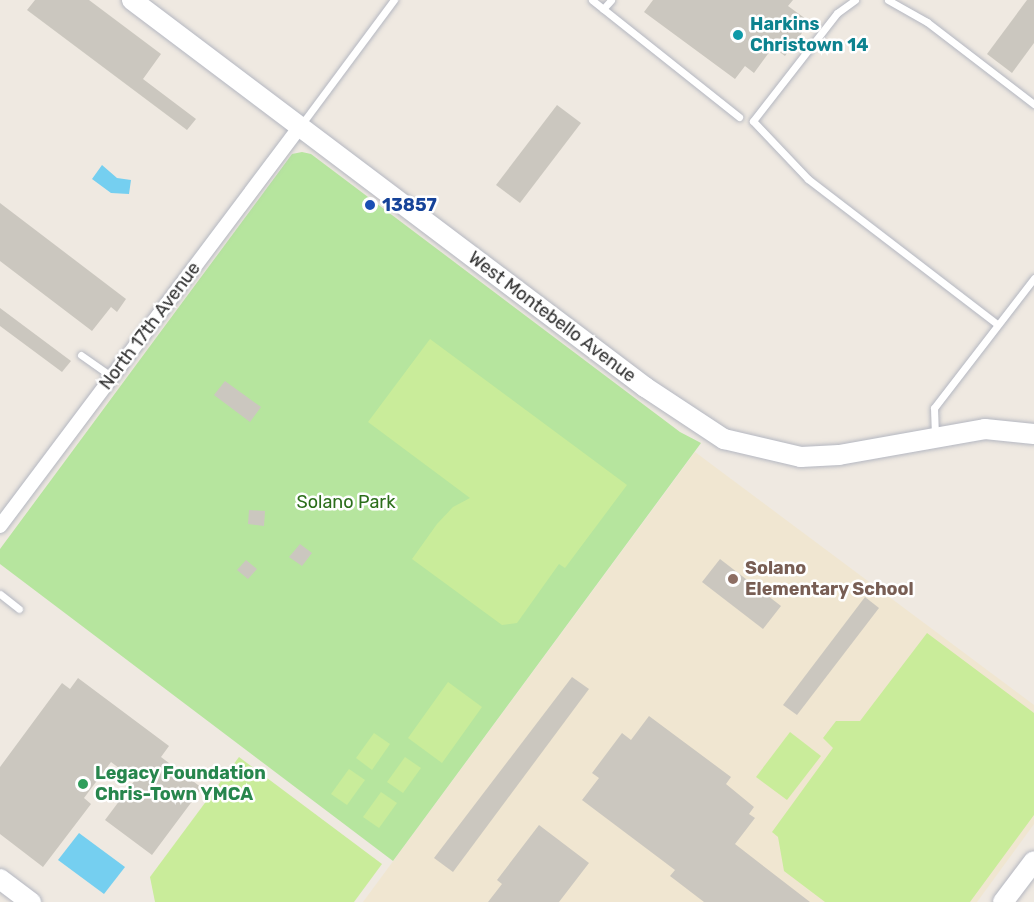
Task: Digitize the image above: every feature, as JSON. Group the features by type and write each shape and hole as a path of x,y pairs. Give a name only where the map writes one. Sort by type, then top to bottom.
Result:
{"street":[{"name":"West Montebello Avenue","path":"132,0 645,387 724,439 801,457 839,455 985,429 1034,434"},
{"name":"North 17th Avenue","path":"0,526 300,127"},
{"path":"1003,902 1032,868"},
{"path":"0,879 31,902"}],"lane":[{"path":"300,127 394,0"},
{"path":"592,0 739,117"},
{"path":"603,9 611,0"},
{"path":"855,0 837,13 753,121 808,179 998,324"},
{"path":"888,0 927,22 1034,104"},
{"path":"936,436 934,408 1034,278"},
{"path":"81,355 112,377"},
{"path":"0,594 20,609"}],"shaded area":[{"name":"Solano Elementary School","path":"695,452 1034,705 1034,824 977,902 363,902"}],"green space":[{"name":"Solano Park","path":"302,152 311,154 680,432 701,443 393,861 0,564 0,549 292,154"},
{"path":"430,339 627,485 565,568 559,564 517,623 502,625 412,559 437,524 453,507 470,498 368,422"},
{"path":"927,633 1034,713 1034,815 970,902 825,902 784,871 778,837 772,832 833,748 823,738 836,721 860,721"},
{"path":"448,682 482,707 442,763 408,738"},
{"path":"790,732 821,756 787,800 756,777"},
{"path":"374,733 390,744 372,770 356,758"},
{"path":"239,757 382,864 354,902 155,902 150,877"},
{"path":"405,757 421,768 403,793 387,782"},
{"path":"349,769 365,780 347,805 331,794"},
{"path":"381,792 397,803 379,828 363,817"}],"water":[{"path":"102,165 117,178 131,180 129,194 111,193 92,179"},
{"path":"79,833 125,867 104,894 58,860"}],"building":[{"path":"35,0 89,0 161,54 143,79 196,119 187,130 27,10"},
{"name":"Harkins Christown 14","path":"653,0 793,0 788,6 810,22 785,56 773,47 754,73 745,66 735,79 644,12"},
{"path":"1027,0 1034,0 1034,43 1012,73 987,54"},
{"path":"557,105 581,123 520,203 496,185"},
{"path":"0,203 126,299 117,312 111,307 92,331 0,261"},
{"path":"0,308 71,361 62,372 0,326"},
{"path":"225,381 261,407 250,422 214,395"},
{"path":"249,510 265,511 264,526 248,524"},
{"path":"300,544 312,553 302,566 289,557"},
{"path":"720,559 781,606 763,629 702,582"},
{"path":"246,560 257,569 248,579 237,570"},
{"path":"865,597 879,608 797,715 783,705"},
{"path":"572,677 589,689 453,872 434,858"},
{"path":"78,678 169,746 161,757 202,788 152,855 105,820 135,780 111,762 84,798 91,804 43,867 0,834 0,767 62,683 70,689"},
{"path":"649,716 731,777 726,784 754,807 749,814 755,818 735,844 810,902 704,902 670,876 675,870 582,800 599,778 592,773 622,733 631,740"},
{"path":"539,825 589,863 559,902 488,902 502,884 497,880"}],"place":[{"name":"Harkins Christown 14","path":"738,35"},
{"name":"13857","path":"370,205"},
{"name":"Solano Elementary School","path":"733,579"},
{"name":"Legacy Foundation Chris-Town YMCA","path":"83,784"}]}
